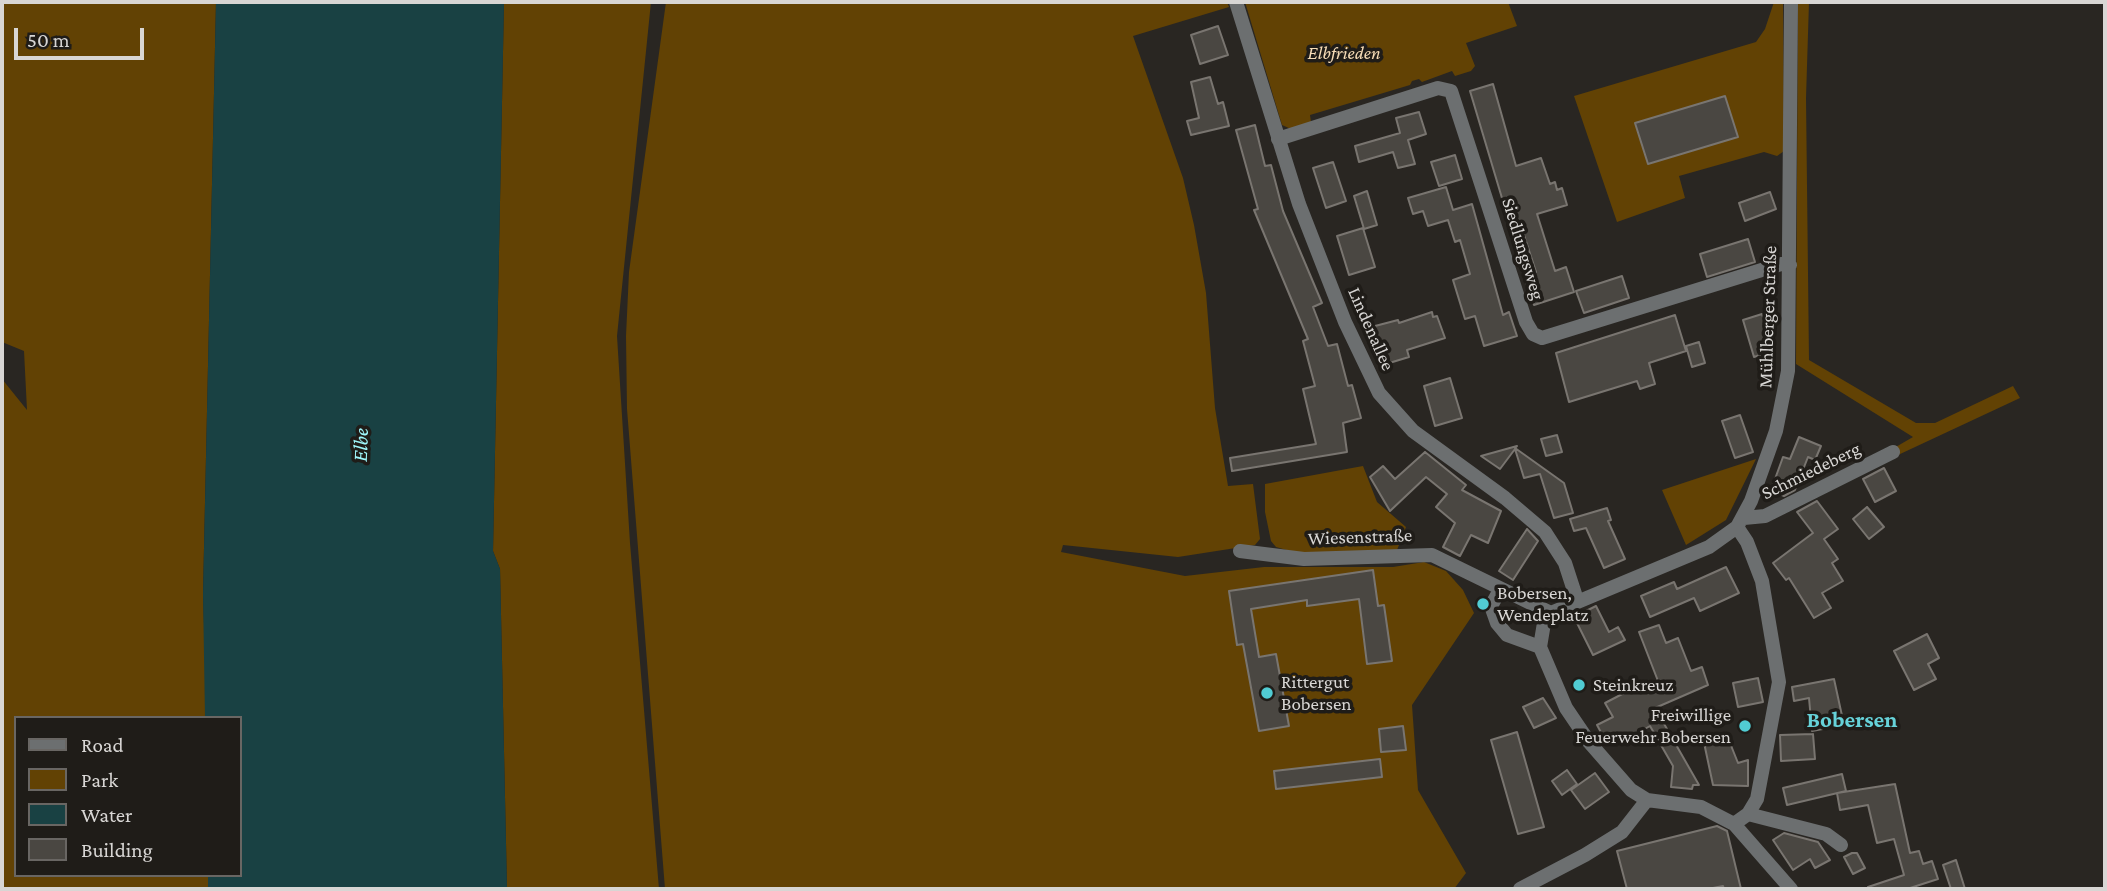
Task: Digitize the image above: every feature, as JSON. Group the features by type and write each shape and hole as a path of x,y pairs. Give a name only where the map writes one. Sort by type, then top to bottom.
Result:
{"street":[{"name":"Lindenallee","path":"1236,2 1278,139 1323,269 1379,393 1413,431 1505,498 1545,532 1565,563 1577,600"},
{"name":"Mühlberger Straße","path":"1741,523 1784,403 1791,337 1791,2"},
{"name":"Siedlungsweg","path":"1278,139 1437,88 1451,92 1525,322 1533,334 1542,338 1781,264 1790,265"},
{"name":"Schmiedeberg","path":"1741,523 1765,516 1893,452"},
{"path":"1734,824 1748,814 1758,799 1779,682 1762,581 1741,523 1709,547 1577,600 1547,618 1540,647 1566,708 1590,742 1631,790 1647,800 1701,807 1734,824 1791,889"},
{"name":"Wiesenstraße","path":"1240,551 1304,559 1432,555 1547,618"},
{"path":"1500,590 1491,606 1497,623 1507,635 1540,647"},
{"path":"1520,889 1622,832 1647,800"},
{"path":"1748,814 1826,834 1841,845"}],"green space":[{"path":"2,2 216,2 203,594 207,716 14,716 14,877 213,877 214,889 2,889 2,379 27,410 24,351 2,342"},
{"path":"504,2 651,2 617,336 630,543 659,889 507,889 500,569 493,551"},
{"path":"666,2 1227,2 1229,7 1133,36 1183,178 1194,225 1206,293 1215,408 1228,486 1253,484 1260,539 1255,545 1178,557 1063,545 1061,552 1185,576 1264,567 1393,567 1424,562 1446,571 1463,590 1474,613 1412,705 1418,790 1466,873 1454,889 665,889 627,409 626,336 629,272"},
{"name":"Elbfrieden","path":"1245,2 1508,2 1517,26 1466,43 1475,66 1471,71 1455,76 1452,71 1422,82 1419,79 1412,81 1410,85 1310,115 1311,122 1291,129 1282,125"},
{"path":"1774,2 1783,2 1784,151 1777,156 1764,152 1679,176 1685,198 1617,222 1574,96 1756,42 1765,29"},
{"path":"1798,2 1809,2 1806,98 1809,360 1916,423 1935,423 2013,386 2020,398 1898,455 1894,448 1913,437 1796,364"},
{"path":"1756,459 1726,520 1686,545 1662,490"},
{"path":"1363,466 1377,502 1406,527 1397,550 1304,555 1276,547 1271,541 1265,512 1265,484"}],"water":[{"name":"Elbe","path":"216,2 504,2 493,551 500,569 507,889 208,889 208,877 242,877 242,716 205,716 203,594"}],"building":[{"path":"1218,26 1228,55 1200,64 1191,35"},
{"path":"1210,77 1218,104 1223,102 1229,126 1191,135 1187,121 1199,118 1191,82"},
{"path":"1493,84 1516,166 1541,158 1550,184 1555,182 1557,190 1562,188 1567,205 1537,214 1555,271 1566,267 1574,292 1534,305 1524,276 1536,272 1523,232 1513,235 1470,91"},
{"path":"1725,96 1738,137 1648,164 1635,123"},
{"path":"1419,112 1426,134 1408,140 1415,164 1398,168 1393,152 1359,162 1355,146 1400,133 1396,118"},
{"path":"1255,125 1265,166 1271,165 1283,211 1322,303 1313,307 1328,346 1337,344 1348,386 1352,385 1361,418 1343,423 1347,452 1232,471 1230,458 1316,444 1303,389 1315,386 1303,341 1308,339 1254,210 1258,209 1236,130"},
{"path":"1455,155 1462,179 1439,186 1431,162"},
{"path":"1333,162 1346,201 1326,208 1313,168"},
{"path":"1446,187 1453,210 1472,204 1503,315 1509,312 1517,336 1484,346 1475,316 1465,319 1453,280 1470,274 1460,240 1455,242 1448,220 1428,226 1423,211 1413,214 1408,198"},
{"path":"1367,191 1377,225 1364,229 1354,196"},
{"path":"1770,192 1776,209 1745,221 1739,203"},
{"path":"1363,228 1375,267 1349,275 1337,236"},
{"path":"1748,239 1755,262 1707,277 1700,254"},
{"path":"1622,276 1629,298 1584,313 1576,291"},
{"path":"1432,312 1433,317 1437,316 1445,338 1407,350 1409,357 1386,364 1375,326 1398,320 1399,323"},
{"path":"1762,314 1773,351 1754,357 1743,320"},
{"path":"1675,315 1686,351 1649,363 1655,384 1640,389 1637,381 1569,402 1556,353"},
{"path":"1699,342 1705,363 1692,367 1686,346"},
{"path":"1450,378 1462,418 1435,426 1424,386"},
{"path":"1740,415 1753,452 1735,458 1722,421"},
{"path":"1557,435 1562,452 1546,456 1541,439"},
{"path":"1799,437 1821,446 1815,460 1808,457 1795,490 1784,496 1771,490 1783,457 1790,459"},
{"path":"1517,446 1515,448 1564,483 1573,513 1554,518 1540,474 1524,478 1515,449 1500,469 1481,456"},
{"path":"1425,452 1466,485 1462,490 1501,511 1488,543 1471,535 1460,556 1443,547 1455,523 1436,507 1447,494 1426,477 1390,511 1370,477 1383,466 1395,479"},
{"path":"1884,468 1896,491 1875,502 1863,479"},
{"path":"1817,501 1838,529 1824,539 1838,559 1832,563 1843,581 1822,593 1831,608 1814,618 1789,578 1786,580 1773,563 1813,533 1797,512"},
{"path":"1867,507 1884,527 1869,539 1853,519"},
{"path":"1607,508 1611,520 1608,521 1625,559 1604,568 1586,528 1574,531 1570,519"},
{"path":"1527,529 1538,541 1513,580 1499,571"},
{"path":"1726,567 1739,593 1700,611 1694,598 1650,617 1641,596 1674,582 1677,589"},
{"path":"1373,570 1378,606 1384,605 1392,661 1367,664 1359,599 1307,606 1307,600 1251,609 1259,657 1276,654 1289,726 1259,731 1243,644 1237,645 1229,591"},
{"path":"1596,606 1609,632 1618,627 1625,640 1593,655 1574,617"},
{"path":"1659,625 1666,643 1678,638 1691,671 1702,667 1708,685 1655,708 1699,785 1693,785 1692,789 1671,787 1673,766 1650,726 1620,743 1614,733 1604,738 1597,725 1613,717 1605,703 1630,690 1658,681 1639,632"},
{"path":"1927,634 1939,658 1928,664 1936,679 1914,690 1894,651"},
{"path":"1758,678 1763,702 1738,707 1733,683"},
{"path":"1834,679 1844,725 1812,731 1809,698 1794,701 1792,687"},
{"path":"1543,698 1556,718 1534,728 1523,707"},
{"path":"1403,726 1406,750 1381,752 1379,729"},
{"path":"1517,732 1544,827 1518,834 1491,740"},
{"path":"1726,733 1738,763 1748,760 1748,786 1713,785 1703,738"},
{"path":"1813,734 1815,759 1781,761 1780,735"},
{"path":"1380,759 1382,777 1276,789 1274,771"},
{"path":"1567,770 1577,784 1562,795 1552,781"},
{"path":"1595,773 1609,792 1585,809 1571,790"},
{"path":"1842,774 1846,791 1787,805 1783,788"},
{"path":"1895,784 1910,853 1919,851 1923,864 1932,861 1938,879 1907,889 1869,889 1868,887 1904,875 1894,839 1877,843 1868,805 1840,810 1837,793"},
{"path":"1717,826 1727,831 1741,889 1724,889 1723,886 1708,889 1627,889 1617,851"},
{"path":"1784,833 1818,842 1830,860 1815,868 1810,859 1793,870 1773,840"},
{"path":"1857,853 1865,868 1853,874 1844,857"},
{"path":"1956,860 1965,889 1951,889 1943,865"}],"place":[{"name":"Bobersen, Wendeplatz","path":"1483,604"},
{"name":"Steinkreuz","path":"1579,685"},
{"name":"Rittergut Bobersen","path":"1267,693"},
{"name":"Freiwillige Feuerwehr Bobersen","path":"1745,726"}],"district":[{"name":"Bobersen","path":"1852,720"}]}
